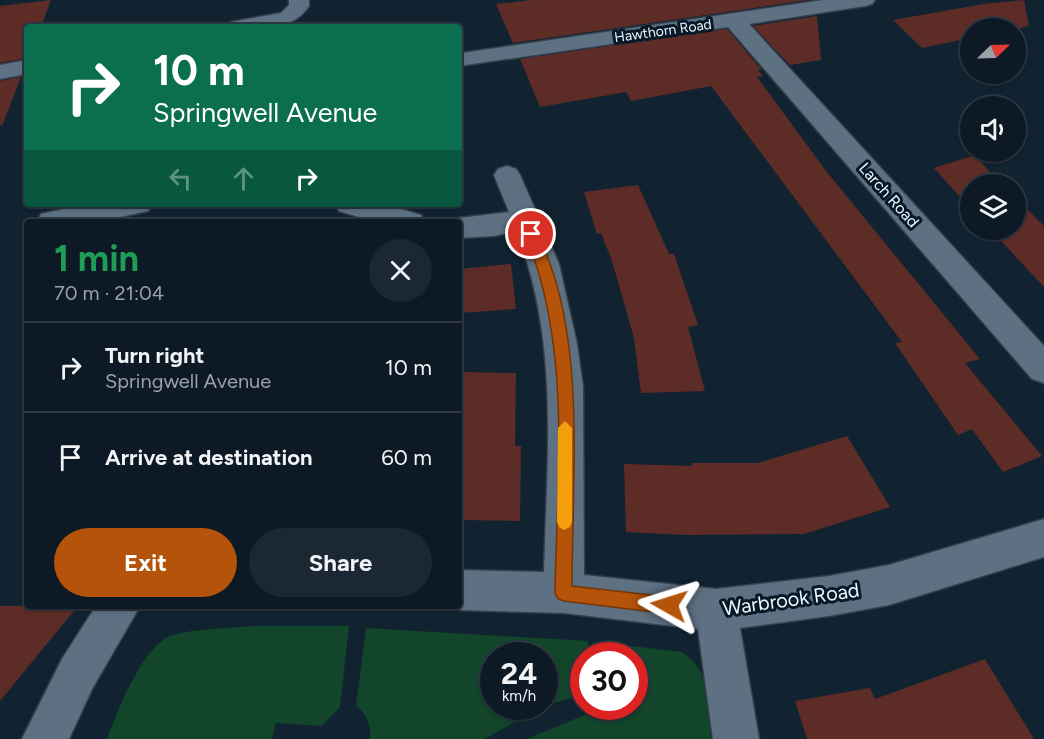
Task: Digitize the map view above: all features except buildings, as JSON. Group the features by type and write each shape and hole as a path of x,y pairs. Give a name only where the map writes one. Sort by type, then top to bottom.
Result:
{"street":[{"path":"255,24 288,18 299,6 298,0"},
{"name":"Hawthorn Road","path":"462,60 865,0"},
{"name":"Larch Road","path":"734,20 1044,369"},
{"path":"0,72 24,68"},
{"path":"507,175 547,275 555,305 562,354 566,387 564,593"},
{"path":"359,207 401,219"},
{"path":"66,219 120,212"},
{"path":"462,228 495,226 525,218"},
{"name":"Warbrook Road","path":"462,590 564,593 716,610 829,596 889,585 1044,538"},
{"path":"45,739 77,674 118,609"},
{"path":"716,610 736,739"}],"green space":[{"path":"255,626 349,626 340,707 322,726 276,723 272,739 107,739 139,668 158,644 168,637 185,632"},
{"path":"366,628 588,641 570,642 570,698 558,702 558,642 480,642 480,720 519,720 484,739 370,739 367,720 356,705"},
{"path":"648,648 682,652 692,660 704,679 709,702 711,739 527,739 572,720 648,720"}],"slow traffic":[{"path":"564,522 565,428"}],"route":[{"path":"531,234 544,264 555,305 566,387 564,593 669,605"}]}
